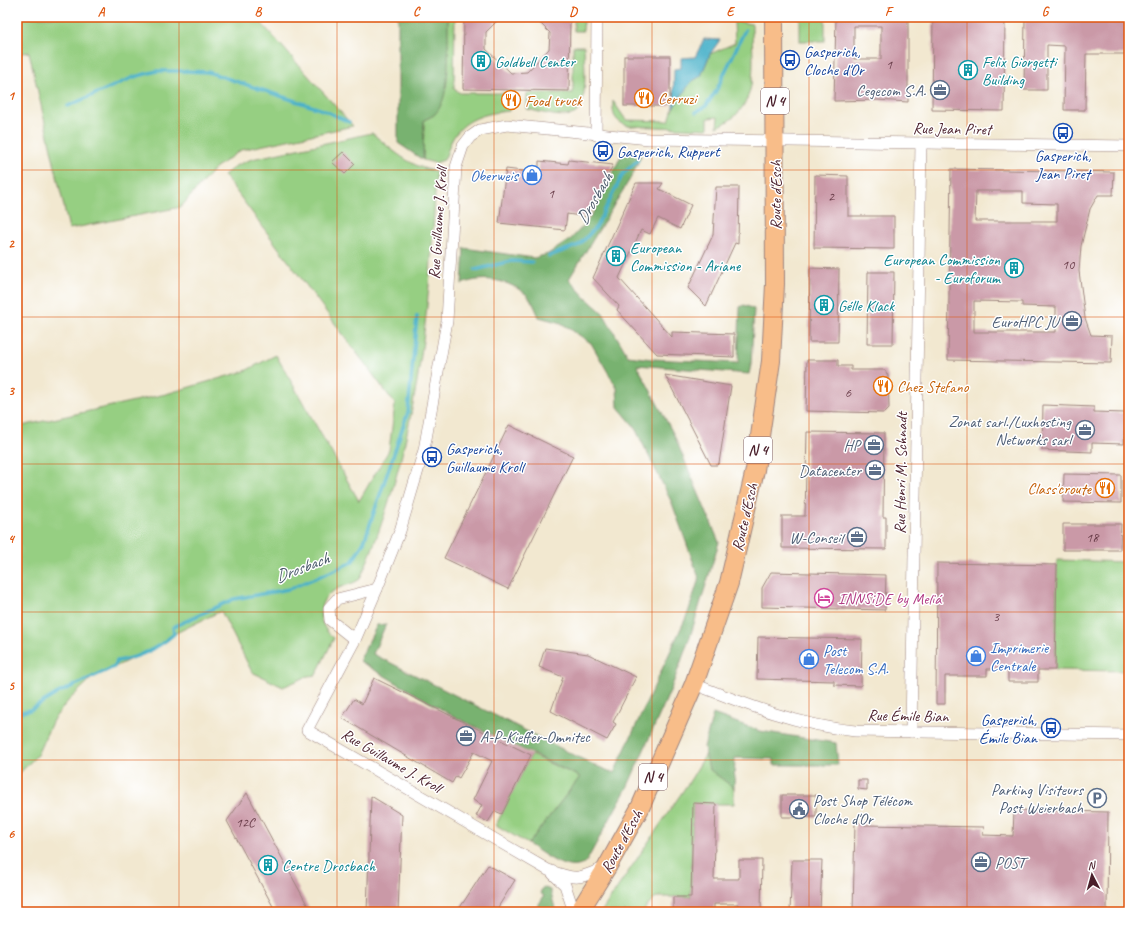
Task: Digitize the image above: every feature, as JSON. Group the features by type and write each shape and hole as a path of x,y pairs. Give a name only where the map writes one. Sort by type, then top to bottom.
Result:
{"main road":[{"name":"Route d'Esch","path":"579,912 607,867 640,808 694,684 729,583 755,470 771,361 774,292 774,17"}],"street":[{"path":"596,135 597,17"},
{"name":"Rue Guillaume J. Kroll","path":"607,867 580,877 570,878 548,870 307,730 355,640 377,589 400,531 424,450 432,413 447,321 456,167 463,146 470,137 480,130 507,125 596,135 649,139 775,141"},
{"name":"Rue Jean Piret","path":"775,141 1129,146"},
{"name":"Rue Henri M. Schnadt","path":"911,732 921,143"},
{"path":"355,640 330,620 329,608 337,599 377,589"},
{"name":"Rue Émile Bian","path":"694,684 756,708 825,728 911,732 1129,735"},
{"name":"Rue Guillaume J. Kroll","path":"548,870 565,885 574,912"}],"green space":[{"path":"17,17 256,17 353,126 241,150 215,168 181,207 69,229 29,52 17,54"},
{"path":"398,17 448,17 447,82 441,106 435,114 424,120 423,160 398,143"},
{"path":"448,17 455,17 454,89 460,93 510,93 509,111 491,113 468,123 456,134 450,144 444,160 435,163 423,160 424,120 434,115 446,88"},
{"path":"574,17 584,17 583,31 574,31"},
{"path":"800,17 825,17 825,41 800,41"},
{"path":"734,21 752,24 753,69 748,97 741,109 731,119 717,127 718,117 708,118 708,129 628,126 617,120 613,111 613,101 626,120 669,121 673,108 691,82 701,76 710,54 735,43"},
{"path":"573,46 584,46 585,85 581,105 577,112 571,115 560,116 527,109 527,93 573,93"},
{"path":"372,133 410,162 436,171 430,276 425,328 418,378 396,479 380,529 360,579 354,583 335,590 328,595 321,607 324,627 334,638 316,675 308,676 283,687 252,672 221,611 174,634 164,643 92,678 68,701 53,720 37,755 17,776 17,427 166,394 245,371 276,355 359,501 389,450 395,404 224,175 237,165 252,159"},
{"path":"622,154 641,155 633,174 569,279 584,296 603,313 628,356 652,359 738,363 740,307 744,305 754,309 751,365 749,374 637,365 674,435 719,542 690,637 671,689 627,788 586,862 579,866 572,866 556,862 528,844 580,777 453,716 361,662 360,659 377,625 386,624 373,654 594,765 614,773 688,613 699,578 672,503 634,426 618,407 617,388 591,343 561,323 539,317 529,297 512,286 496,280 470,281 462,284 464,248 534,258 548,254 571,239 594,211"},
{"path":"1057,560 1129,562 1129,671 1055,670"},
{"path":"713,714 760,731 836,743 838,765 774,765 774,759 735,758 734,788 709,769 704,747"},
{"path":"706,754 709,769 734,788 734,804 693,804 691,897 657,897 645,908 645,912 601,912 691,779"},
{"path":"531,755 580,777 528,844 496,825"},
{"path":"543,887 550,890 555,908 552,912 534,912 544,896 540,893"}],"water":[{"path":"704,39 720,40 710,54 701,76 691,82 673,108 674,69 681,68 681,58 695,57"}],"building":[{"name":"Goldbell Center","path":"464,17 501,17 486,32 486,49 511,73 527,72 549,49 550,33 534,17 570,17 569,91 463,89"},
{"path":"836,17 908,17 908,102 878,100 834,101","holes":["854,26 881,26 881,59 854,59"]},
{"name":"Felix Giorgetti Building","path":"933,17 1005,17 1004,111 932,110"},
{"path":"1025,17 1129,17 1128,54 1086,54 1085,110 1064,110 1065,46 1047,45 1047,90 1024,90"},
{"path":"624,56 670,56 670,106 624,106"},
{"path":"343,152 355,164 345,174 332,162"},
{"path":"569,160 613,165 587,217 567,214 565,230 499,223 506,169 539,173 539,161 568,164"},
{"name":"European Commission - Euroforum","path":"951,169 1114,172 1113,195 1098,195 1090,209 1081,246 1079,271 1085,318 1091,335 1112,336 1111,363 948,360","holes":["976,191 1023,191 1023,203 1057,204 1057,221 975,221","974,301 1022,302 1022,306 1056,307 1056,332 974,332"]},
{"path":"815,175 848,176 848,216 894,216 894,249 814,248"},
{"path":"636,183 663,183 659,189 691,205 680,229 658,218 650,234 641,230 619,278 672,337 672,332 734,334 734,357 657,354 617,310 619,306 593,278"},
{"name":"European Commission - Ariane","path":"716,187 739,187 738,244 735,243 706,306 688,288 713,235"},
{"name":"Gélle Klack","path":"810,268 839,269 838,342 809,342"},
{"path":"868,272 894,272 893,344 867,344"},
{"path":"807,360 838,360 838,366 851,366 851,370 885,370 888,376 889,408 884,413 806,411"},
{"path":"665,375 731,386 719,463 717,465 711,465"},
{"path":"1043,405 1094,407 1094,412 1125,413 1124,444 1092,443 1092,452 1042,450"},
{"path":"509,425 573,456 508,589 444,558"},
{"path":"807,432 884,433 883,517 886,517 886,549 782,548 782,516 805,516"},
{"path":"1064,474 1121,475 1121,503 1063,502"},
{"path":"1063,524 1121,524 1120,550 1063,550"},
{"path":"937,563 1057,565 1055,670 1038,670 1038,682 1008,682 1008,669 987,669 987,676 945,676 945,704 936,704"},
{"name":"INNSiDE by Meliá","path":"771,572 886,575 885,610 762,607 762,588"},
{"name":"Post Telecom S.A.","path":"758,637 862,639 861,686 834,685 834,681 757,679"},
{"path":"545,648 588,654 636,677 613,722 616,724 607,740 551,711 563,677 539,667"},
{"path":"374,678 531,755 502,814 495,811 488,822 476,816 482,805 473,800 492,761 474,752 459,778 456,776 452,783 342,718 354,699 362,704"},
{"path":"858,780 867,780 867,790 858,789"},
{"name":"Centre Drosbach","path":"247,793 311,912 276,912 227,821"},
{"name":"Post Shop Télécom Cloche d'Or","path":"782,795 816,795 816,817 782,817"},
{"name":"Centre Drosbach","path":"371,796 402,815 398,912 367,912"},
{"path":"693,803 716,804 714,879 739,879 739,860 762,860 761,912 738,912 738,904 714,904 714,912 673,912 673,897 691,897"},
{"name":"POST","path":"1014,810 1108,812 1107,912 853,912 855,823 864,823 864,825 984,827 983,835 1013,836"},
{"path":"792,860 822,860 820,912 790,912"},
{"path":"488,865 515,880 495,912 457,912"}],"waterway":[{"name":"Drosbach","path":"696,112 706,106 716,91 745,30"},
{"path":"68,106 134,77 157,71 208,72 323,110 349,122"},
{"name":"Drosbach","path":"549,256 579,245 596,227 623,174 638,160"},
{"name":"Drosbach","path":"475,270 511,261 532,262"},
{"name":"Drosbach","path":"17,713 30,710 58,693 114,667 117,661 140,655 154,648 174,634 173,627 234,599 289,589 352,562 364,542 408,412 417,316"}],"place":[{"name":"Gasperich, Cloche d'Or","path":"790,60"},
{"name":"Goldbell Center","path":"481,61"},
{"name":"Felix Giorgetti Building","path":"968,70"},
{"name":"Cegecom S.A.","path":"940,90"},
{"name":"Cerruzi","path":"644,98"},
{"name":"Food truck","path":"511,100"},
{"name":"Gasperich, Jean Piret","path":"1063,133"},
{"name":"Gasperich, Ruppert","path":"603,151"},
{"name":"Oberweis","path":"532,175"},
{"name":"European Commission - Ariane","path":"616,256"},
{"name":"European Commission - Euroforum","path":"1014,268"},
{"name":"Gélle Klack","path":"824,305"},
{"name":"EuroHPC JU","path":"1072,321"},
{"name":"Chez Stefano","path":"883,386"},
{"name":"Zonat sarl./Luxhosting Networks sarl","path":"1085,430"},
{"name":"HP","path":"874,445"},
{"name":"Gasperich, Guillaume Kroll","path":"432,457"},
{"name":"Datacenter","path":"875,470"},
{"name":"Class'croute","path":"1105,488"},
{"name":"W-Conseil","path":"857,537"},
{"name":"INNSiDE by Meliá","path":"824,598"},
{"name":"Imprimerie Centrale","path":"976,656"},
{"name":"Post Telecom S.A.","path":"809,659"},
{"name":"Gasperich, Émile Bian","path":"1051,728"},
{"name":"A-P-Kieffer-Omnitec","path":"466,736"},
{"name":"Parking Visiteurs Post Weierbach","path":"1097,798"},
{"name":"Post Shop Télécom Cloche d'Or","path":"799,809"},
{"name":"POST","path":"981,862"},
{"name":"Centre Drosbach","path":"268,865"}]}
